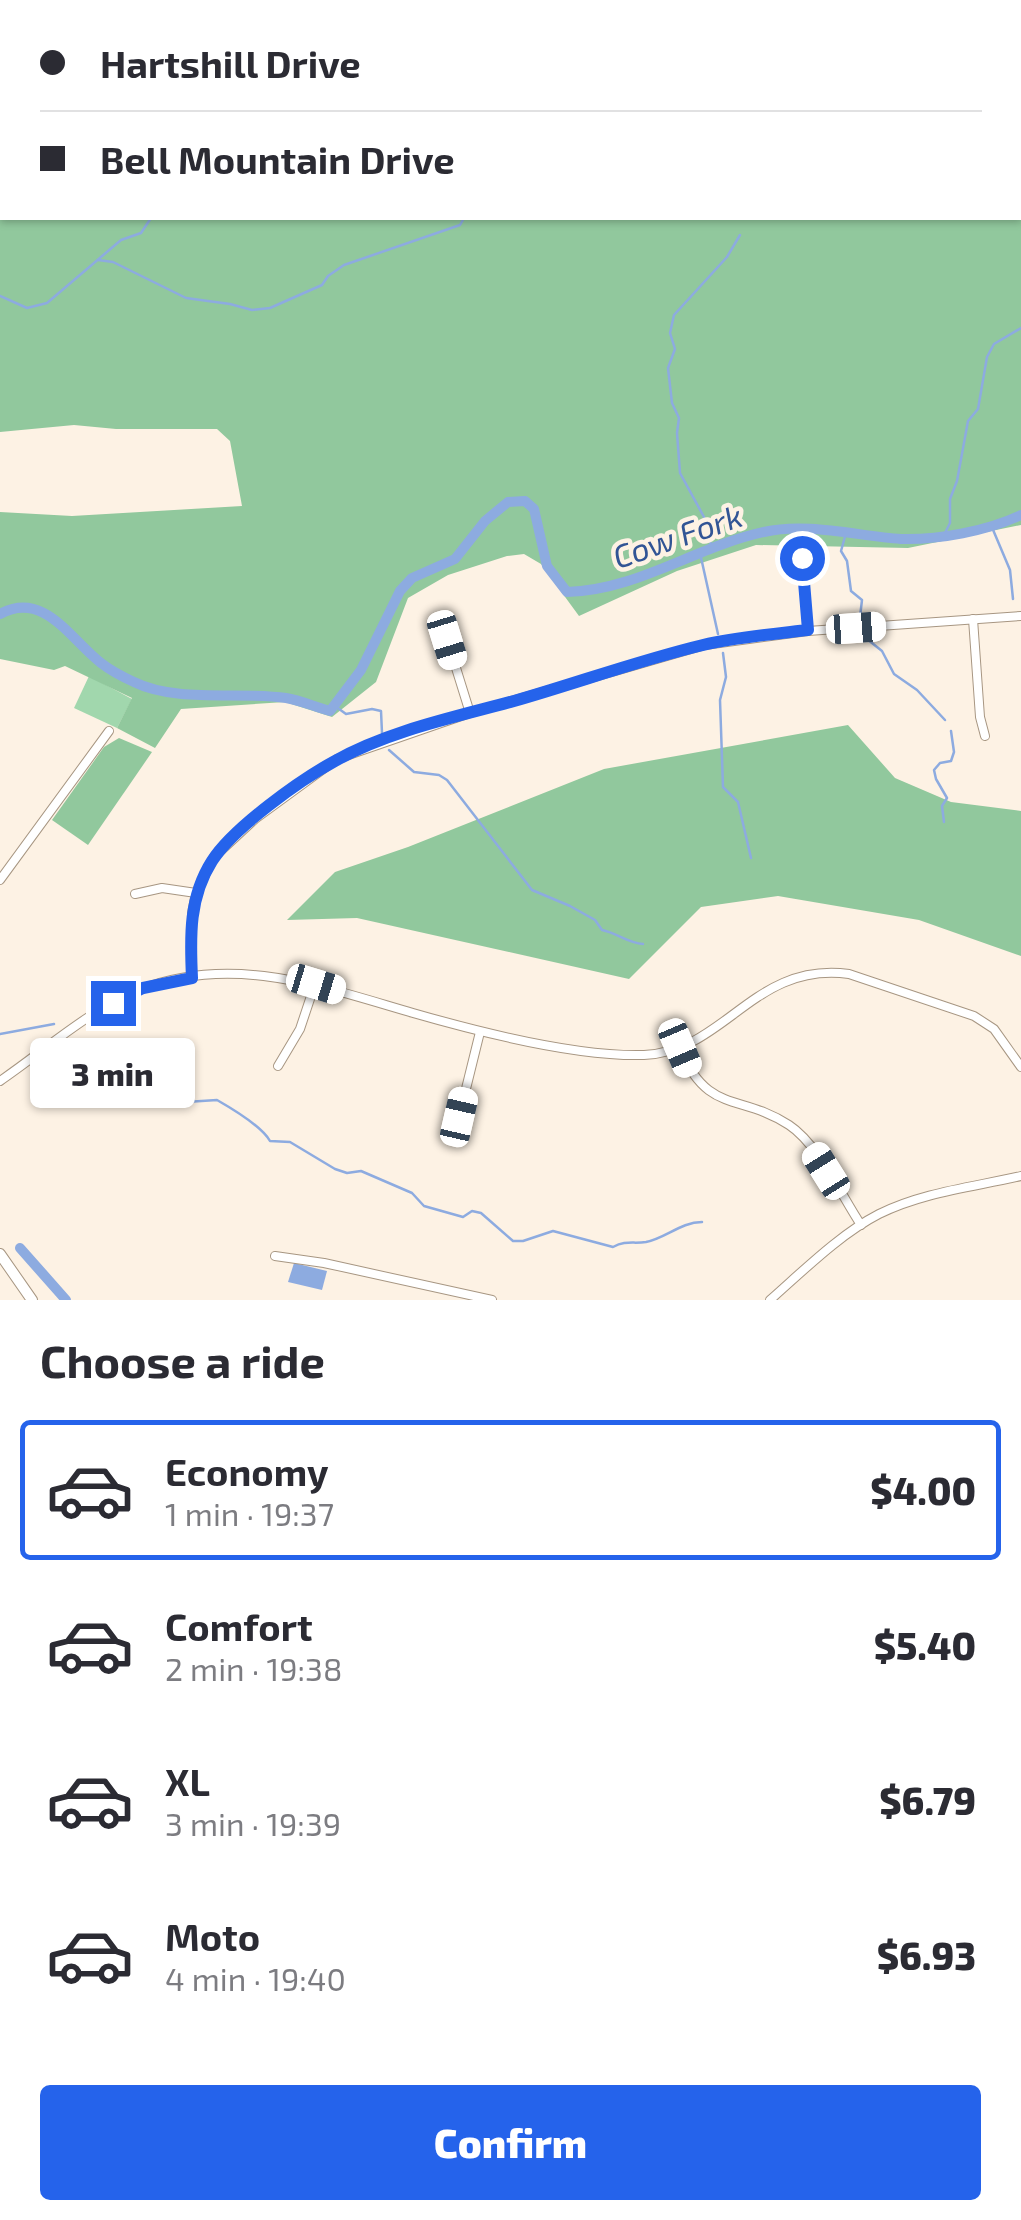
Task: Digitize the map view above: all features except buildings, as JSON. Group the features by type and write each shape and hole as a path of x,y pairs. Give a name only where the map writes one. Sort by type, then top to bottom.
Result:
{"main road":[{"path":"0,1254 32,1300"}],"street":[{"path":"802,558 808,630"},
{"path":"192,978 192,913 196,893 214,857 315,773 356,751 470,713 704,645 808,630 1021,616"},
{"path":"973,619 980,717 985,736"},
{"path":"447,640 470,713"},
{"path":"0,880 109,730"},
{"path":"135,894 162,888 196,893"},
{"path":"0,1082 113,1003 143,988 192,978 256,974 316,984 480,1032 642,1055 680,1048 788,979 829,972 861,978 974,1016 994,1029 1021,1066"},
{"path":"278,1066 300,1029 316,984"},
{"path":"459,1117 480,1032"},
{"path":"680,1048 694,1078 704,1088 728,1102 789,1124 803,1137 861,1224"},
{"path":"770,1300 861,1224 915,1200 1021,1176"},
{"path":"275,1256 324,1262 492,1300"}],"green space":[{"path":"0,220 1021,220 1021,525 908,548 756,545 677,571 579,616 541,564 524,554 507,556 448,575 408,598 376,682 332,717 285,702 181,709 155,748 117,728 132,698 65,666 54,670 0,659 0,512 72,516 242,506 230,441 217,429 74,425 0,432"},
{"path":"89,676 132,699 117,728 74,708"},
{"path":"848,725 895,778 951,802 1021,811 1021,956 919,920 778,896 701,907 629,979 357,918 287,920 335,872 604,769"},
{"path":"119,738 152,752 88,845 52,820 104,747"}],"water":[{"path":"294,1263 327,1271 322,1290 288,1282"}],"waterway":[{"path":"0,296 27,308 47,303 121,240 141,233 150,220"},
{"path":"98,260 113,262 186,298 252,310 270,308 322,285 344,265 460,225 463,220"},
{"path":"712,549 704,517 680,473 679,418 672,403 668,368 675,349 670,333 674,315 727,257 740,235"},
{"path":"944,535 950,523 950,499 968,421 978,409 987,357 994,344 1021,328"},
{"name":"Cow Fork","path":"0,614 16,608 43,613 105,666 151,688 189,694 286,698 330,711 361,670 400,591 412,578 455,559 485,521 508,502 525,501 534,509 547,566 567,592 618,584 714,547 780,529 931,538 978,530 1021,515"},
{"path":"991,525 1010,570 1013,599"},
{"path":"846,533 841,551 847,561 851,591 862,600 860,617"},
{"path":"700,553 718,634"},
{"path":"867,639 882,651 894,674 917,690 945,720"},
{"path":"723,653 723,787 738,802 751,858"},
{"path":"335,706 346,714 381,711 382,733"},
{"path":"944,822 942,806 947,798 934,770 940,763 951,761 951,731"},
{"path":"389,750 414,772 447,780 532,890 595,920 602,930 643,944"},
{"path":"0,1034 54,1024"},
{"path":"92,1040 139,1055 159,1050 160,1084 186,1102 217,1100 253,1124 270,1141 290,1142 347,1173 361,1171 412,1193 424,1206 463,1217 472,1211 481,1213 513,1241 553,1231 613,1247 646,1242 702,1222"},
{"path":"20,1248 66,1300"}],"route":[{"path":"113,1003 143,988 192,978 192,913 196,893 214,857 240,831 315,773 384,740 679,652 751,636 808,630 802,558"}]}
